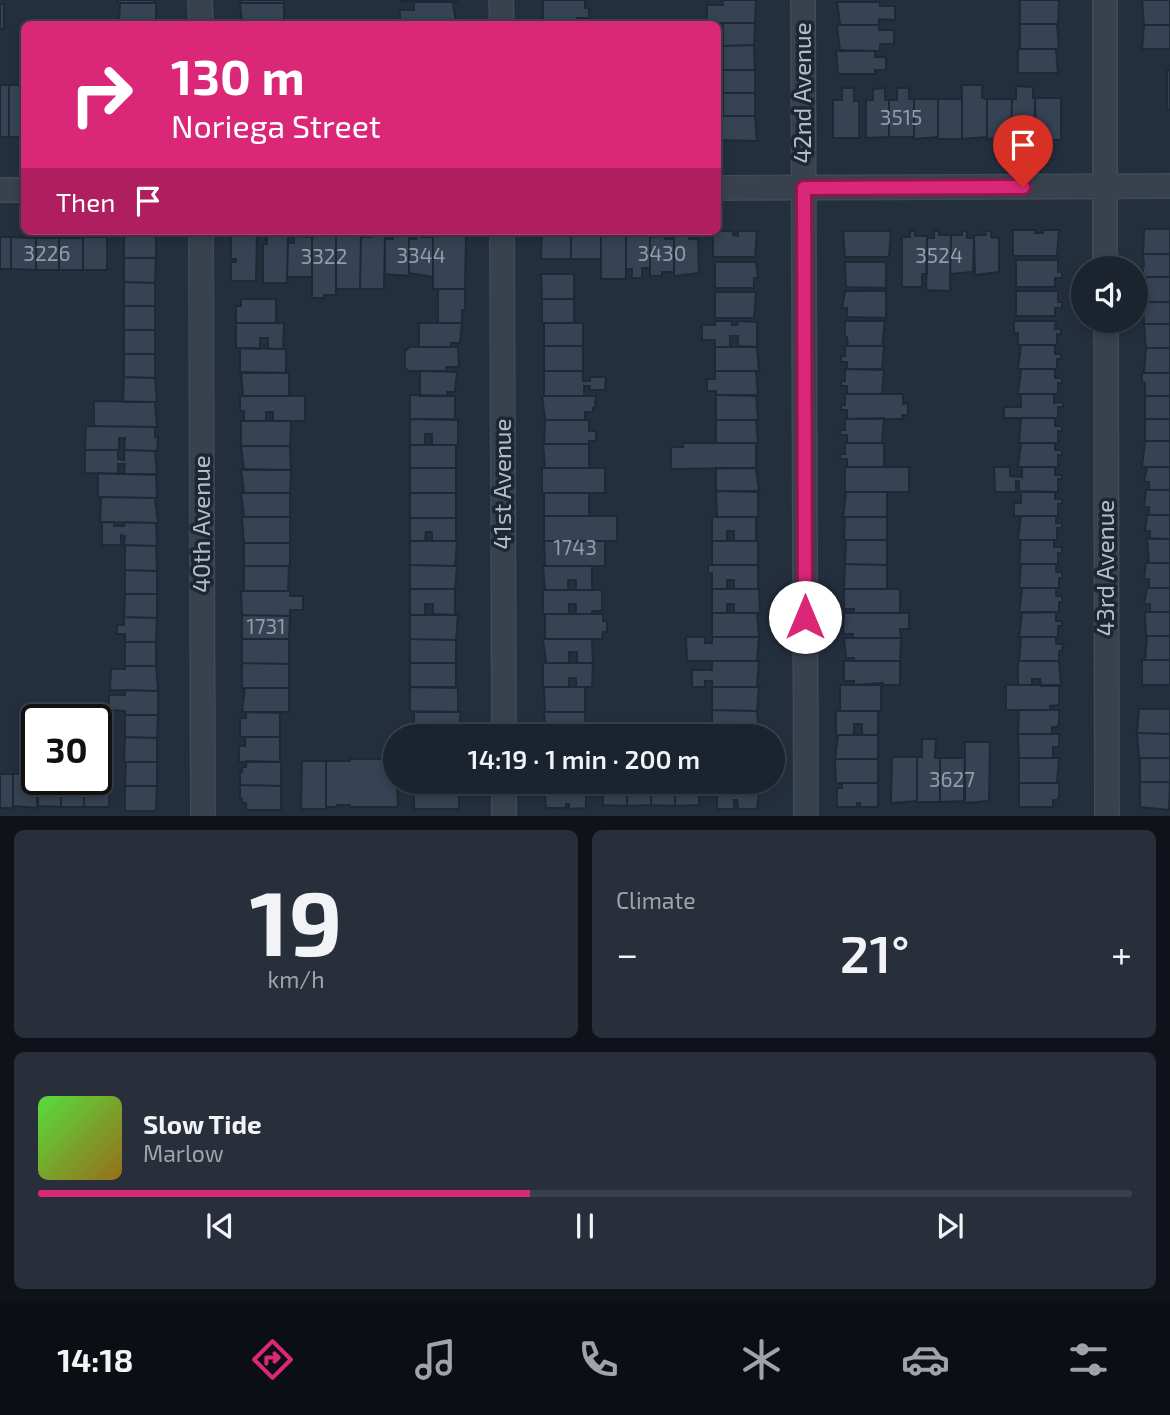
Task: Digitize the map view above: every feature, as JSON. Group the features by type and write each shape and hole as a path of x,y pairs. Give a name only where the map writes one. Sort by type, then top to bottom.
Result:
{"street":[{"path":"201,0 201,21"},
{"path":"501,0 502,21"},
{"name":"42nd Avenue","path":"803,0 806,816"},
{"path":"1104,0 1105,256"},
{"path":"721,188 1170,186"},
{"path":"0,190 21,190"},
{"name":"40th Avenue","path":"201,235 203,816"},
{"name":"41st Avenue","path":"502,235 504,724"},
{"name":"43rd Avenue","path":"1105,333 1107,816"},
{"path":"504,794 504,816"}],"building":[{"path":"117,0 154,0 154,3 117,3"},
{"path":"241,0 284,0 284,3 241,3"},
{"path":"457,0 457,2 401,2"},
{"path":"543,0 585,0 585,8 589,8 589,18 577,18 577,21 543,21"},
{"path":"722,0 756,0 755,23 707,21 707,5 723,5"},
{"path":"1020,0 1059,0 1058,24 1020,24"},
{"path":"1142,0 1170,0 1170,25 1144,25"},
{"path":"414,2 453,2 456,21 400,21 400,10 414,10"},
{"path":"837,2 880,2 880,6 895,6 895,20 879,19 879,25 840,25"},
{"path":"120,3 156,3 156,21 119,21"},
{"path":"240,3 284,3 284,21 242,21"},
{"path":"0,4 4,4 4,29 0,29"},
{"path":"723,23 755,23 754,45 723,46"},
{"path":"1020,24 1057,24 1059,49 1020,49"},
{"path":"837,25 879,25 879,30 894,30 894,44 880,44 880,51 840,51"},
{"path":"1144,25 1170,25 1170,49 1142,49"},
{"path":"754,45 755,70 723,70 723,46"},
{"path":"1018,49 1056,49 1058,73 1018,73"},
{"path":"836,50 875,51 875,57 886,57 886,70 875,70 875,74 838,74"},
{"path":"723,70 755,70 755,93 723,93"},
{"path":"1167,70 1170,70 1170,110 1167,110"},
{"path":"0,85 9,85 9,137 0,137"},
{"path":"9,85 21,85 21,137 9,137"},
{"path":"962,85 982,85 982,98 987,99 987,137 962,139"},
{"path":"1016,86 1033,87 1036,140 1011,139 1012,99 1016,99"},
{"path":"842,88 854,88 854,101 859,101 859,138 833,138 833,100 842,100"},
{"path":"885,88 885,100 889,100 889,137 866,138 866,100 873,100 873,89"},
{"path":"897,88 909,88 909,99 914,99 914,137 889,137 889,100 897,100"},
{"path":"723,93 755,93 755,116 723,116"},
{"path":"1035,98 1061,98 1061,140 1047,140 1047,136 1035,136"},
{"path":"914,99 938,99 938,137 914,139"},
{"path":"938,99 962,99 962,139 938,139"},
{"path":"987,99 1012,99 1011,137 987,139"},
{"path":"721,116 755,116 757,141 721,140"},
{"path":"1144,229 1170,229 1170,254 1143,254"},
{"path":"1013,230 1035,230 1035,233 1043,233 1043,230 1059,230 1057,256 1013,256"},
{"path":"721,231 733,231 733,235 738,236 738,231 757,231 755,257 713,257 713,235 721,235"},
{"path":"843,231 891,231 889,257 845,257"},
{"path":"910,231 915,231 915,236 927,236 927,274 922,274 922,287 902,287 902,237 910,237"},
{"path":"934,231 939,231 939,235 951,235 950,291 926,290 927,238 934,238"},
{"path":"962,231 967,231 967,238 974,238 973,272 950,274 951,235 962,235"},
{"path":"985,231 991,231 991,237 999,238 999,272 975,275 974,238 975,235 986,235"},
{"path":"124,235 156,235 156,258 124,258"},
{"path":"231,235 257,235 256,281 231,281 231,262 236,262 236,259 231,259"},
{"path":"267,235 288,235 287,283 263,283 263,244 267,244"},
{"path":"361,235 360,289 336,289 336,236"},
{"path":"385,235 384,289 360,289 361,237"},
{"path":"393,235 409,236 409,276 385,274 385,239 393,239"},
{"path":"416,235 433,237 433,277 409,273 409,239 416,239"},
{"path":"433,235 466,235 465,289 433,289"},
{"path":"542,235 571,235 571,259 541,259"},
{"path":"571,235 601,235 601,259 571,259"},
{"path":"601,235 626,235 626,279 601,279"},
{"path":"626,235 650,235 650,268 642,268 642,278 632,278 632,269 626,269"},
{"path":"294,236 312,237 312,277 287,277 288,242 294,243"},
{"path":"336,236 336,295 312,298 312,237"},
{"path":"674,236 698,239 699,273 674,276"},
{"path":"0,237 11,237 11,269 0,269"},
{"path":"11,237 36,238 36,270 11,269"},
{"path":"83,237 107,237 107,270 83,270"},
{"path":"650,237 674,239 674,272 650,276"},
{"path":"36,238 59,238 59,270 36,270"},
{"path":"59,238 83,238 83,270 59,270"},
{"path":"1170,254 1170,277 1148,277 1148,256 1143,256"},
{"path":"124,258 156,258 155,283 124,282"},
{"path":"1016,260 1058,260 1058,272 1062,272 1062,278 1055,278 1055,287 1016,287"},
{"path":"715,262 756,262 758,278 754,278 754,288 715,288"},
{"path":"845,262 886,262 886,288 846,287"},
{"path":"541,274 574,274 574,299 542,299"},
{"path":"1148,277 1170,277 1170,302 1148,302"},
{"path":"124,282 155,283 155,306 124,306"},
{"path":"438,289 465,289 462,323 438,323"},
{"path":"845,291 886,291 886,318 847,317 847,308 842,308"},
{"path":"1016,291 1058,291 1058,302 1062,302 1062,308 1055,308 1055,316 1016,316"},
{"path":"715,292 756,292 754,318 715,318"},
{"path":"241,299 276,299 276,323 236,323 236,306 241,306"},
{"path":"542,299 574,299 574,323 542,323"},
{"path":"1148,302 1170,302 1170,324 1148,324"},
{"path":"124,306 155,306 155,330 124,330"},
{"path":"715,321 732,321 732,325 737,325 738,321 757,322 757,347 738,346 738,336 730,336 730,347 715,347 715,340 702,340 702,325 715,325"},
{"path":"845,321 885,321 882,346 848,346"},
{"path":"1014,321 1056,321 1055,329 1061,329 1061,335 1057,334 1057,345 1018,345"},
{"path":"236,323 284,323 283,349 268,349 268,338 260,338 260,349 236,348"},
{"path":"419,323 462,323 460,343 451,343 451,347 419,347"},
{"path":"544,323 583,323 583,346 544,346"},
{"path":"1148,324 1170,324 1170,348 1146,348 1145,333 1148,333"},
{"path":"124,330 155,330 155,354 124,354"},
{"path":"1021,345 1055,345 1055,354 1061,354 1061,359 1057,359 1057,369 1018,369"},
{"path":"544,346 583,346 583,371 544,371"},
{"path":"845,346 884,346 882,369 847,369 847,362 841,362 841,356 845,356"},
{"path":"410,347 458,347 459,365 446,367 446,371 408,371 405,368 405,351"},
{"path":"715,347 757,347 759,371 715,371"},
{"path":"240,348 286,349 286,373 240,373"},
{"path":"1146,348 1170,348 1170,373 1144,373"},
{"path":"124,354 155,354 155,378 124,377"},
{"path":"845,369 884,370 882,394 847,394 847,386 841,386 841,381 845,381"},
{"path":"1021,369 1055,369 1055,378 1062,378 1062,383 1058,383 1058,394 1018,394"},
{"path":"420,371 457,372 455,392 447,392 447,396 420,396"},
{"path":"544,371 583,371 583,381 590,381 590,377 606,377 605,390 589,390 590,386 584,386 584,396 544,396"},
{"path":"715,371 756,371 758,396 716,395 716,391 707,391 707,379 715,379"},
{"path":"241,372 289,373 289,396 243,396"},
{"path":"1142,373 1170,373 1170,396 1145,396"},
{"path":"124,377 155,378 157,402 123,402"},
{"path":"845,394 903,394 903,404 908,403 908,415 902,415 903,419 847,419 847,410 841,410 841,405 845,405"},
{"path":"1021,394 1054,394 1054,403 1063,402 1063,407 1058,407 1058,418 1004,418 1004,407 1021,407"},
{"path":"410,395 455,396 455,419 410,419"},
{"path":"716,395 756,395 758,420 716,420"},
{"path":"240,396 305,396 305,421 273,421 273,412 266,412 266,421 244,421 244,411 240,411"},
{"path":"542,396 596,396 595,408 593,412 585,412 585,420 545,420"},
{"path":"1145,396 1170,396 1170,419 1145,419"},
{"path":"94,401 155,402 157,427 94,426"},
{"path":"884,418 882,443 847,443 847,435 840,435 840,430 845,430 845,419"},
{"path":"1021,418 1055,418 1055,426 1062,426 1062,431 1058,431 1058,443 1019,443"},
{"path":"410,419 458,420 458,445 432,445 432,434 425,434 425,445 410,445"},
{"path":"1145,419 1170,419 1170,441 1145,441"},
{"path":"545,420 589,420 589,431 596,431 596,441 589,441 589,444 544,444"},
{"path":"716,420 756,420 758,443 716,443"},
{"path":"241,421 291,421 290,446 241,446"},
{"path":"86,426 155,427 155,437 158,436 157,451 124,450 125,438 119,438 119,450 85,450"},
{"path":"1145,441 1170,441 1170,467 1142,467"},
{"path":"683,443 756,443 756,468 671,469 671,447 683,447"},
{"path":"845,443 884,443 884,467 847,467 847,459 840,459 840,454 845,454"},
{"path":"1021,443 1055,443 1055,450 1062,450 1062,455 1058,455 1058,467 1018,467"},
{"path":"543,444 589,444 589,468 545,468"},
{"path":"410,445 456,445 456,468 410,468"},
{"path":"241,446 290,446 291,470 244,470"},
{"path":"85,450 118,450 118,459 124,460 124,450 155,451 157,474 124,474 125,464 118,464 118,474 85,473"},
{"path":"845,467 909,467 909,492 845,492"},
{"path":"994,467 1010,467 1010,476 1022,477 1022,467 1055,467 1055,475 1062,475 1062,479 1058,479 1058,492 1019,491 1019,481 1016,481 1016,492 995,492"},
{"path":"1147,467 1170,467 1170,490 1149,490 1149,482 1144,482"},
{"path":"410,468 456,468 456,493 410,493"},
{"path":"542,468 605,468 605,493 542,493"},
{"path":"716,468 756,468 759,491 716,491"},
{"path":"241,469 291,470 290,493 244,493"},
{"path":"98,473 156,475 157,498 98,497"},
{"path":"1146,490 1170,490 1170,515 1149,515 1149,507 1144,507"},
{"path":"716,491 758,492 758,517 717,517"},
{"path":"846,492 887,492 887,517 843,517"},
{"path":"1021,492 1055,492 1055,499 1062,499 1062,504 1058,504 1058,516 1014,516 1014,503 1021,503"},
{"path":"241,493 290,493 290,517 244,517"},
{"path":"410,493 456,493 456,518 410,518"},
{"path":"544,493 589,493 589,516 544,516"},
{"path":"101,497 155,498 158,523 100,522"},
{"path":"1147,515 1170,515 1170,539 1150,539 1150,531 1145,531"},
{"path":"544,516 617,516 617,541 544,541"},
{"path":"1021,516 1056,516 1056,523 1062,523 1062,528 1057,528 1057,540 1018,540"},
{"path":"242,517 290,517 290,543 244,543"},
{"path":"712,517 756,517 756,541 734,541 734,531 727,531 727,541 712,541"},
{"path":"845,517 887,517 887,540 844,540"},
{"path":"410,518 456,518 456,541 432,541 432,532 426,532 425,541 410,541"},
{"path":"102,522 114,522 114,526 124,526 125,522 156,523 157,546 124,545 125,536 121,535 121,545 102,545"},
{"path":"1147,538 1170,539 1170,563 1149,563"},
{"path":"846,540 887,540 887,565 845,564"},
{"path":"1021,540 1054,540 1054,547 1062,547 1062,553 1058,553 1058,564 1019,564"},
{"path":"410,541 457,541 455,566 410,565"},
{"path":"544,541 605,541 605,566 545,566"},
{"path":"712,541 758,541 758,565 712,565"},
{"path":"244,543 290,543 290,566 244,566"},
{"path":"125,545 156,546 157,571 125,570"},
{"path":"1146,563 1170,563 1170,588 1149,588 1149,579 1144,579"},
{"path":"845,564 887,565 887,589 844,589"},
{"path":"1021,564 1056,564 1056,572 1062,572 1059,588 1019,588"},
{"path":"410,565 457,566 455,589 410,589"},
{"path":"708,565 758,565 758,589 734,589 734,580 727,580 727,589 712,589 712,573 708,573"},
{"path":"244,566 289,566 288,591 244,591"},
{"path":"543,566 592,566 592,590 576,590 576,580 568,580 568,590 545,590"},
{"path":"125,570 157,571 157,594 125,594"},
{"path":"1022,588 1056,588 1056,596 1062,596 1059,612 1019,613"},
{"path":"1147,588 1170,588 1170,612 1150,612 1150,604 1144,604"},
{"path":"410,589 455,589 455,615 433,614 433,604 425,604 425,615 410,615"},
{"path":"712,589 759,589 760,613 734,613 734,604 727,604 727,613 712,613"},
{"path":"844,589 900,589 900,613 854,613 854,609 844,609"},
{"path":"543,590 602,590 602,611 576,614 576,604 569,604 569,614 543,614"},
{"path":"241,591 290,591 290,596 303,596 303,610 290,610 290,616 242,615"},
{"path":"125,594 157,594 157,618 124,617"},
{"path":"1022,612 1056,612 1056,621 1062,621 1062,626 1058,626 1058,637 1019,637"},
{"path":"1145,612 1170,612 1170,636 1146,636"},
{"path":"712,613 757,613 759,637 712,637"},
{"path":"844,613 909,613 909,629 900,629 901,638 853,638 853,634 843,634"},
{"path":"545,614 603,614 603,621 607,621 607,632 603,632 602,639 545,639"},
{"path":"242,615 290,616 289,639 242,639"},
{"path":"410,615 458,615 456,640 410,639"},
{"path":"124,617 157,618 156,642 125,642 125,634 117,634 117,625 124,625"},
{"path":"1147,636 1170,636 1170,660 1145,660"},
{"path":"686,637 705,637 705,643 712,643 712,637 759,637 757,661 687,661"},
{"path":"1021,637 1056,637 1056,644 1063,644 1062,651 1059,651 1059,661 1019,661"},
{"path":"844,638 901,638 900,661 854,661 854,658 846,658"},
{"path":"242,639 289,639 289,664 242,663"},
{"path":"410,639 456,640 456,663 410,663"},
{"path":"543,639 592,639 593,663 577,663 577,652 569,652 569,663 546,663"},
{"path":"125,642 156,642 156,666 125,666"},
{"path":"1142,660 1170,660 1170,685 1142,685"},
{"path":"712,661 759,661 757,687 712,687 712,681 705,681 705,687 692,687 692,670 712,670"},
{"path":"844,661 900,661 900,685 854,685 854,681 844,681"},
{"path":"1018,661 1059,661 1061,686 1041,686 1040,679 1032,679 1032,685 1018,685"},
{"path":"242,663 289,664 289,688 242,688"},
{"path":"410,663 456,663 456,687 410,687"},
{"path":"543,663 593,663 592,687 576,687 576,678 569,678 569,687 543,687"},
{"path":"125,666 156,666 158,691 110,690 111,669 125,669"},
{"path":"840,685 881,685 881,711 840,711"},
{"path":"1006,685 1059,685 1059,705 1050,706 1050,710 1006,710"},
{"path":"410,687 458,688 458,712 410,711"},
{"path":"544,687 585,687 585,712 545,712"},
{"path":"712,687 759,687 757,711 712,710"},
{"path":"245,688 289,688 289,712 242,712"},
{"path":"125,690 158,691 158,715 125,715 125,711 112,710 109,695 125,695"},
{"path":"1139,709 1170,709 1170,734 1137,733"},
{"path":"712,710 757,711 758,724 712,724"},
{"path":"1019,710 1059,710 1059,724 1052,727 1052,734 1018,734"},
{"path":"836,711 878,711 878,735 862,735 862,724 854,724 854,735 836,735"},
{"path":"246,712 280,713 280,737 240,737 240,718 246,718"},
{"path":"414,712 461,712 459,724 414,724"},
{"path":"544,712 585,712 586,724 545,724"},
{"path":"125,715 158,715 157,738 125,737"},
{"path":"1137,733 1170,734 1170,758 1139,758"},
{"path":"1018,734 1059,734 1059,747 1053,747 1053,758 1019,758"},
{"path":"838,735 878,735 878,759 835,759"},
{"path":"125,737 157,738 157,762 124,762"},
{"path":"245,737 280,737 280,762 239,762 239,746 245,746"},
{"path":"922,739 936,739 935,758 940,758 940,802 917,802 917,757 922,757"},
{"path":"965,742 990,742 989,801 964,803"},
{"path":"892,757 917,757 917,801 891,803"},
{"path":"940,758 965,758 965,801 940,802"},
{"path":"1019,758 1059,758 1057,783 1019,783"},
{"path":"1140,758 1170,758 1170,782 1140,782"},
{"path":"383,759 383,794 397,794 398,807 326,807 326,761"},
{"path":"835,759 878,759 878,783 836,783"},
{"path":"246,761 281,762 281,786 240,785 240,771 242,772 242,767 246,767"},
{"path":"302,761 326,761 326,809 301,809"},
{"path":"126,762 157,762 157,786 125,786"},
{"path":"0,774 13,774 13,808 0,808"},
{"path":"13,774 21,774 21,795 37,795 37,808 13,806"},
{"path":"1140,782 1170,782 1169,810 1140,807"},
{"path":"842,783 878,783 878,807 860,807 860,803 857,803 857,807 837,807 837,788 842,788"},
{"path":"1019,783 1059,783 1059,796 1057,800 1053,800 1053,807 1019,807"},
{"path":"240,785 281,786 281,810 246,810 246,803 242,803 240,799"},
{"path":"125,786 157,786 156,811 125,811"},
{"path":"414,794 459,794 459,809 414,809"},
{"path":"545,794 586,794 586,808 569,809 569,804 566,804 566,808 546,808"},
{"path":"603,794 627,794 627,806 603,805"},
{"path":"627,794 651,794 651,805 627,806"},
{"path":"651,794 675,794 675,806 651,805"},
{"path":"675,794 699,794 699,805 675,806"},
{"path":"717,794 759,794 757,809 738,809 737,800 734,800 734,809 717,809"},
{"path":"38,795 61,795 61,807 38,806"},
{"path":"61,795 84,795 84,807 61,807"},
{"path":"84,795 109,795 109,807 84,807"}],"route":[{"path":"805,617 804,188 1023,187"}]}
